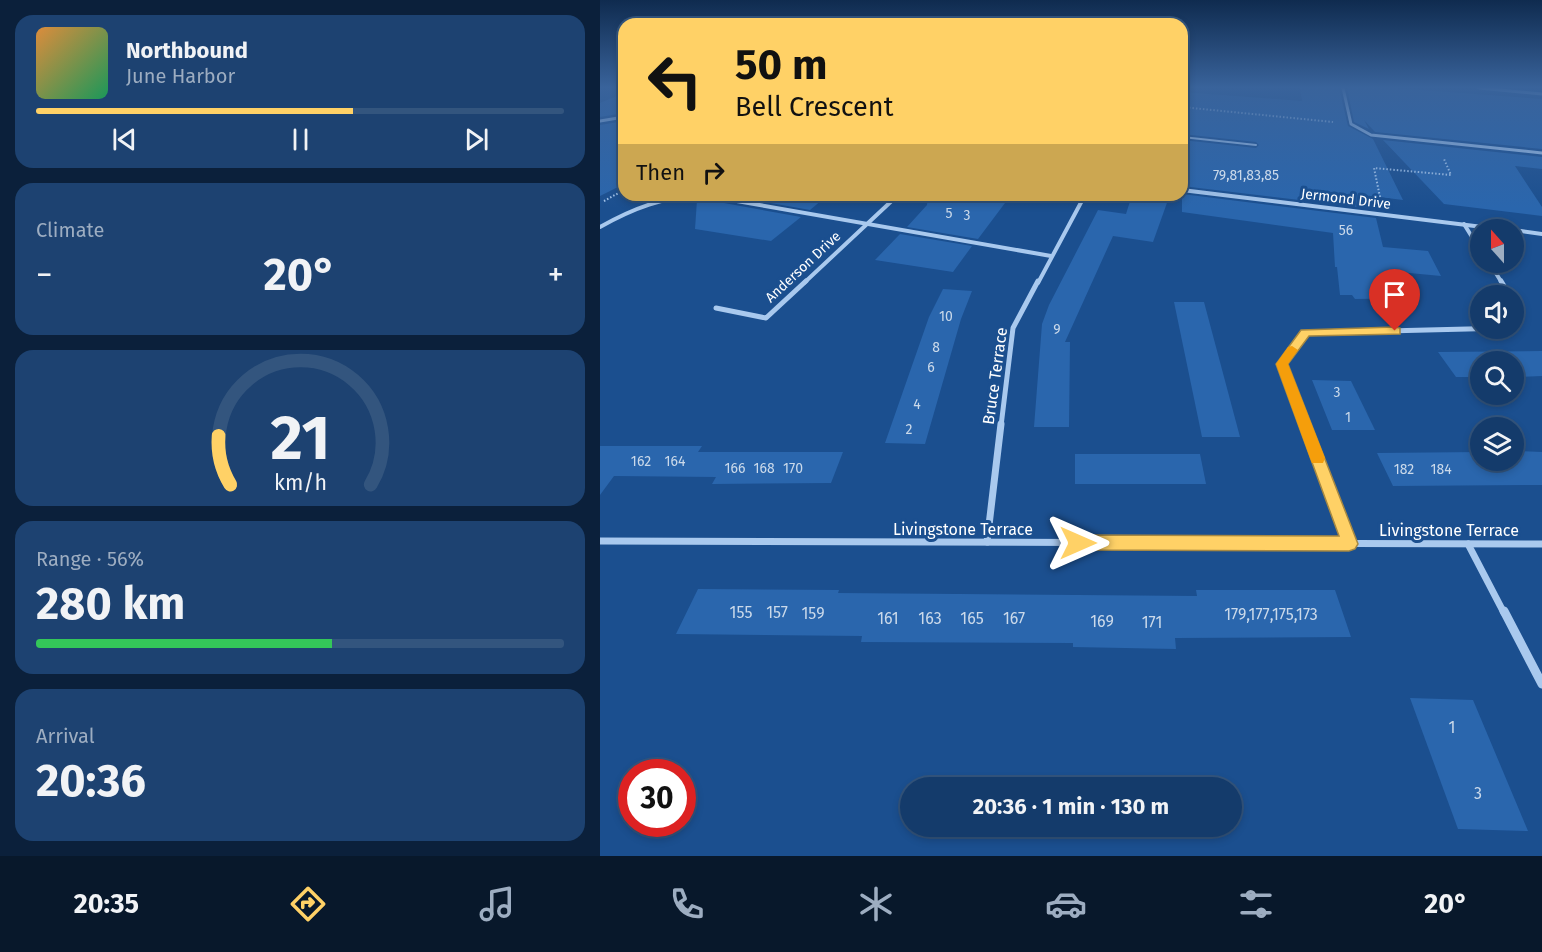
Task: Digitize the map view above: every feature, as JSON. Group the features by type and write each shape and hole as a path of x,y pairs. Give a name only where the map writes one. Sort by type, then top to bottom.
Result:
{"street":[{"path":"1358,128 1371,135 1542,153"},
{"name":"Jermond Drive","path":"1188,191 1470,225"},
{"name":"Anderson Drive","path":"600,227 652,201"},
{"name":"Anderson Drive","path":"738,201 1052,256"},
{"name":"Anderson Drive","path":"716,308 766,318 891,201"},
{"name":"Bruce Terrace","path":"987,542 1013,328 1082,201"},
{"path":"1464,224 1470,234"},
{"path":"1524,231 1542,234"},
{"path":"1349,544 1282,364 1305,333 1470,329"},
{"name":"Livingstone Terrace","path":"600,541 1542,544"},
{"path":"1468,544 1542,684"}],"lane":[{"path":"1188,138 1256,145"}],"path":[{"path":"1383,214 1374,168 1451,176 1437,142"},
{"path":"600,204 618,194"}],"building":[{"path":"600,128 618,128 618,187 600,196"},
{"path":"1188,128 1352,128 1373,139 1403,200 1371,196 1374,209 1188,187 1188,141 1256,148 1259,145 1256,142 1188,135"},
{"path":"1371,128 1542,128 1542,149 1375,132"},
{"path":"1383,140 1542,157 1542,169 1515,166 1542,207 1542,216 1444,204"},
{"path":"1188,195 1376,218 1383,247 1428,251 1441,276 1399,272 1418,298 1355,299 1352,295 1340,295 1337,267 1335,267 1333,233 1182,212 1182,201 1188,201"},
{"path":"697,201 713,201 801,217 771,241 695,229"},
{"path":"760,201 821,201 810,210"},
{"path":"927,201 1006,201 978,239 907,227 927,205"},
{"path":"1130,201 1168,201 1153,242 1113,236 1065,342 1070,342 1069,427 1034,427 1042,324 1049,305 1098,210 1126,214"},
{"path":"900,234 972,246 953,272 875,260"},
{"path":"943,289 972,291 961,319 925,444 885,443 929,317"},
{"path":"1174,302 1204,302 1240,437 1202,437"},
{"path":"1524,351 1542,351 1542,376 1524,377"},
{"path":"1438,352 1470,352 1470,377 1456,377"},
{"path":"1312,380 1351,381 1375,430 1332,430"},
{"path":"600,446 702,446 698,452 843,452 831,483 712,484 716,477 614,476 600,495"},
{"path":"1524,451 1542,452 1542,485 1393,486 1377,453 1470,452 1470,471 1524,471"},
{"path":"1075,454 1200,454 1206,484 1075,484"},
{"path":"698,589 839,590 838,593 1197,596 1196,590 1335,590 1351,637 1175,638 1176,649 1073,647 1073,643 861,642 862,636 676,634"},
{"path":"1410,698 1473,700 1528,831 1458,829"}],"slow traffic":[{"path":"1292,350 1282,364 1318,458"}],"route":[{"path":"1078,543 1349,544 1282,364 1305,333 1395,331"}]}
